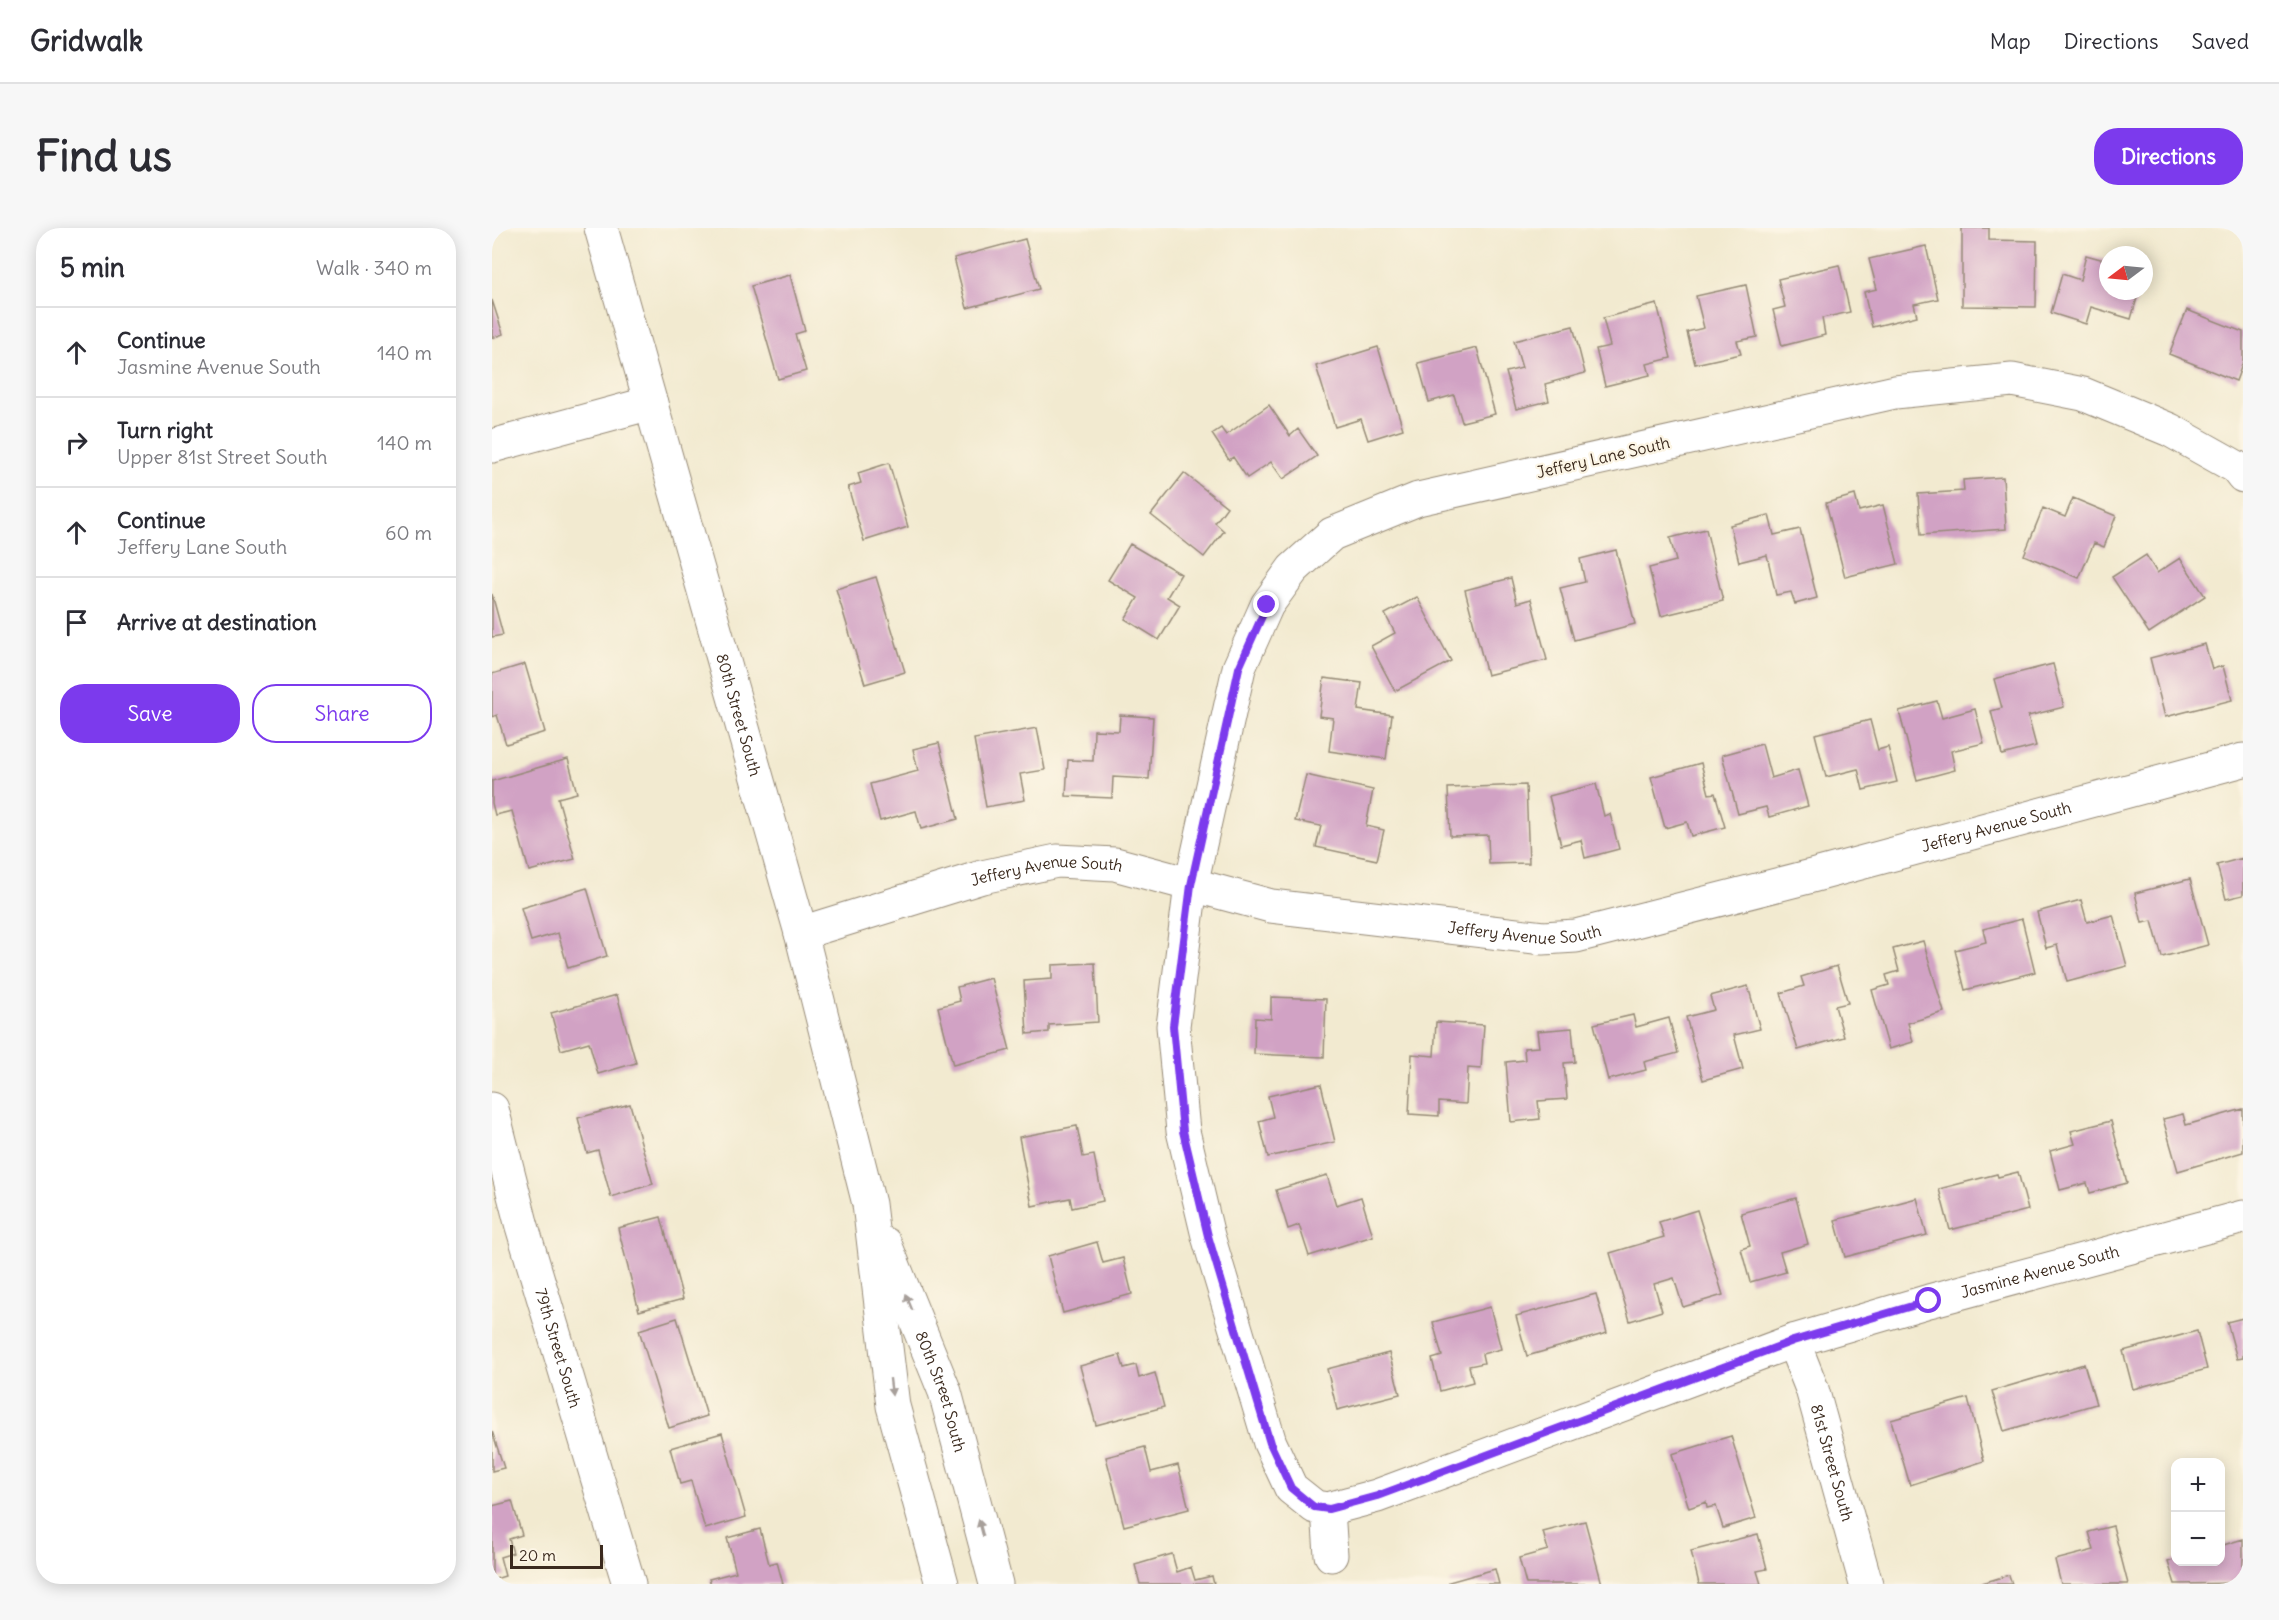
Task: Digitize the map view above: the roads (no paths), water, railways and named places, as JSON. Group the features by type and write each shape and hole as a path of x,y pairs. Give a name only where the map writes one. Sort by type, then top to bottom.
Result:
{"street":[{"name":"80th Street South","path":"601,228 801,933 869,1204 893,1406 942,1584"},
{"name":"Jeffery Lane South","path":"1329,1509 1314,1507 1291,1488 1270,1443 1208,1236 1183,1131 1173,1026 1191,885 1239,668 1267,605 1293,568 1332,534 1418,499 1895,392 2012,381 2083,394 2170,430 2236,467 2243,476"},
{"path":"492,446 651,403"},
{"name":"Jeffery Avenue South","path":"801,933 982,877 1057,861 1115,864 1271,906 1543,938 1576,936 1808,877 2243,760"},
{"name":"79th Street South","path":"492,1109 521,1223 629,1584"},
{"name":"80th Street South","path":"869,1204 945,1392 996,1584"},
{"name":"Jasmine Avenue South","path":"1329,1509 1377,1496 1793,1341 1929,1301 2243,1217"},
{"name":"81st Street South","path":"1793,1341 1812,1389 1866,1584"},
{"path":"1329,1509 1332,1555"}]}
